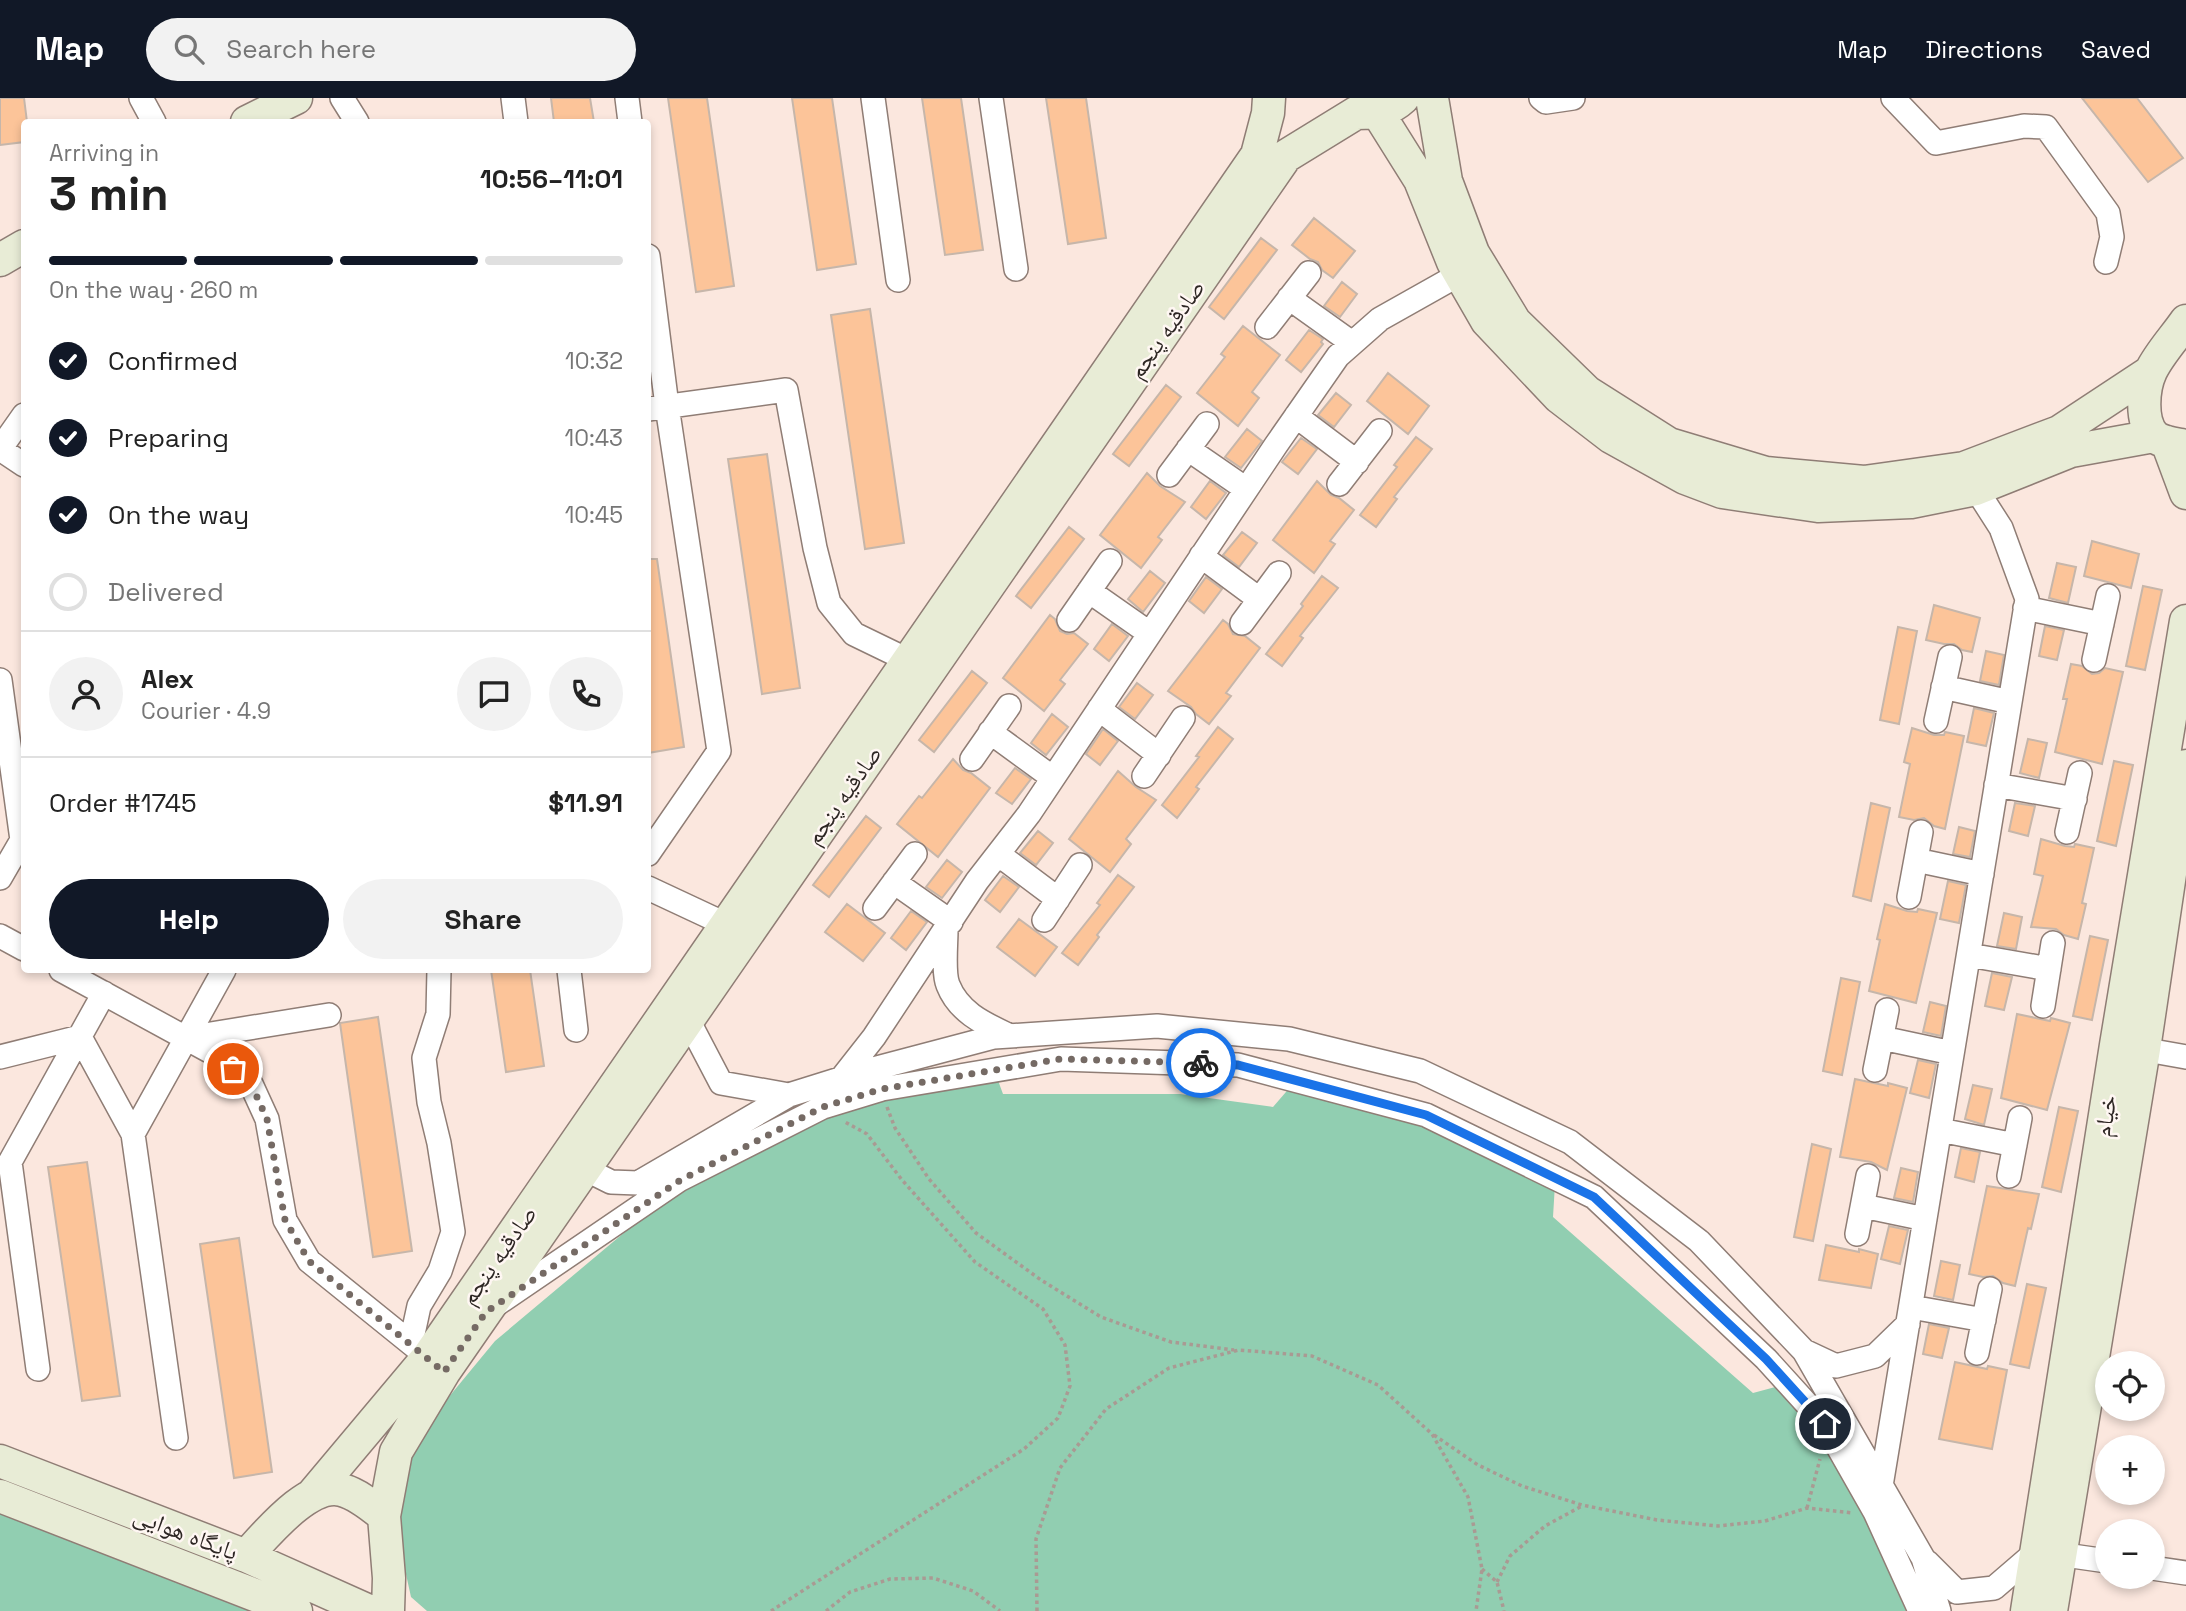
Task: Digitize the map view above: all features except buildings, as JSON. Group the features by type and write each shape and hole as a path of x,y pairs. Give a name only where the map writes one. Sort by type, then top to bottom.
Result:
{"street":[{"path":"141,98 152,119"},
{"path":"253,119 296,98"},
{"path":"342,98 355,119"},
{"path":"513,98 516,119"},
{"path":"627,98 630,119"},
{"path":"873,98 898,280"},
{"path":"991,98 1016,269"},
{"name":"صادقیه پنجم","path":"388,1611 389,1578 384,1516 396,1452 428,1357 486,1312 575,1164 1267,162 1269,98"},
{"path":"1433,98 1435,186 1460,274 1487,321 1559,397 1611,438 1691,466 1864,482 1964,468 2065,442 2169,441"},
{"path":"1541,98 1546,102 1573,98"},
{"path":"1893,98 1936,143 2024,126 2046,127 2108,212 2112,237 2106,262"},
{"path":"1369,106 1435,186 1514,322 1587,392 1670,444 1722,492 1818,506 1911,502 1976,489 2065,442 2150,372 2186,321"},
{"name":"صادقیه پنجم","path":"1267,162 1286,156 1369,106"},
{"path":"0,260 21,248"},
{"path":"1267,327 1309,273"},
{"path":"841,1079 874,1037 998,854 1029,814 1338,356 1380,319 1460,274"},
{"path":"1289,298 1352,343"},
{"path":"651,306 657,407 719,751 651,850"},
{"path":"2150,372 2145,394 2145,416 2169,441 2186,493"},
{"path":"657,407 786,390 815,548 829,603 853,634 919,665"},
{"path":"1296,416 1357,462"},
{"path":"21,419 0,449 21,464"},
{"path":"1169,475 1207,424"},
{"path":"1339,484 1380,431"},
{"path":"1188,449 1246,489"},
{"path":"1881,1486 2027,599 2001,528 1976,489"},
{"path":"1201,556 1259,600"},
{"path":"1069,620 1110,562"},
{"path":"1242,623 1279,573"},
{"path":"1089,591 1149,634"},
{"path":"2094,660 2108,596"},
{"path":"2025,608 2102,624"},
{"name":"خیام","path":"2051,1611 2049,1553 2130,1047 2186,621"},
{"path":"1936,721 1950,657"},
{"path":"0,680 21,826"},
{"path":"1943,687 2010,702"},
{"path":"972,759 1009,706"},
{"path":"1098,709 1158,755"},
{"path":"1144,776 1182,718"},
{"path":"990,732 1053,778"},
{"name":"خیام","path":"2130,1047 2186,766"},
{"path":"2067,832 2080,773"},
{"path":"1996,785 2074,799"},
{"path":"1909,897 1921,832"},
{"path":"0,878 21,843"},
{"path":"875,908 915,854"},
{"path":"998,854 1058,898"},
{"path":"1916,860 1982,874"},
{"path":"1044,920 1080,865"},
{"path":"894,882 949,926"},
{"path":"651,889 737,930"},
{"path":"949,926 947,983 962,1007 980,1022 1010,1035"},
{"name":"صادقیه پنجم","path":"246,1556 278,1522 313,1494 428,1357 688,1020 737,930"},
{"path":"0,936 21,947"},
{"path":"2043,1006 2053,943"},
{"path":"1969,955 2049,969"},
{"path":"67,973 215,1054 251,1084 267,1119 285,1220 309,1261 428,1357"},
{"path":"133,1134 223,973"},
{"path":"428,1357 419,1306 440,1271 453,1232 439,1143 429,1102 425,1058 438,1014 439,973"},
{"path":"569,973 576,1030"},
{"path":"38,1369 10,1163 104,993"},
{"path":"1875,1070 1887,1010"},
{"path":"186,1038 329,1015"},
{"path":"688,1020 721,1083 789,1095"},
{"path":"575,1164 611,1182 638,1182 789,1095 982,1040 1010,1035 1157,1026 1276,1038 1420,1071 1570,1142 1699,1241 1804,1351 1923,1558 1939,1611"},
{"path":"0,1057 80,1037"},
{"path":"80,1037 133,1134 176,1438"},
{"path":"1882,1038 1952,1053"},
{"path":"2130,1047 2186,1056"},
{"path":"486,1312 679,1181 823,1107 882,1089 1060,1059 1238,1065 1426,1115 1594,1197 1758,1351 1825,1424 1875,1512 1920,1611"},
{"path":"1426,1115 1441,1081"},
{"path":"2009,1176 2020,1118"},
{"path":"1940,1130 2015,1145"},
{"path":"1857,1234 1868,1176"},
{"path":"1863,1206 1925,1219"},
{"path":"1977,1353 1990,1289"},
{"path":"1804,1351 1836,1366 1875,1356 1909,1316"},
{"path":"1909,1316 1984,1320"},
{"path":"1758,1351 1784,1331"},
{"name":"پایگاه هوایی","path":"0,1461 246,1556 369,1611"},
{"path":"313,1494 340,1489 371,1504 384,1516"},
{"name":"پایگاه هوایی","path":"0,1496 296,1611"},
{"path":"1923,1558 1957,1592 1994,1588 2049,1553 2095,1560"},
{"name":"خیام","path":"2027,1611 2049,1553"},
{"path":"2165,1570 2186,1573"}],"path":[{"path":"882,1089 895,1128 929,1180 976,1233 1041,1280 1101,1317 1171,1342 1312,1356 1378,1385 1432,1434 1478,1465 1522,1486 1582,1506 1657,1520 1718,1526 1765,1521 1807,1508"},
{"path":"771,1611 1024,1449 1058,1418 1070,1386 1065,1345 1043,1309 975,1262 902,1180 867,1134 824,1111 823,1107"},
{"path":"1037,1611 1036,1539 1060,1468 1083,1438 1106,1409 1169,1368 1240,1350"},
{"path":"1432,1434 1468,1497 1482,1569 1476,1611"},
{"path":"1497,1582 1510,1556 1545,1526 1582,1506"},
{"path":"1482,1569 1497,1582 1504,1611"},
{"path":"826,1611 850,1592 890,1579 933,1578 973,1591 1000,1611"}],"green space":[{"path":"996,1075 1003,1094 1180,1094 1273,1107 1292,1085 1433,1126 1555,1184 1553,1217 1753,1393 1779,1386 1824,1436 1865,1514 1906,1611 427,1611 411,1597 393,1499 408,1451 495,1341 638,1221 707,1177 824,1111"},
{"path":"0,1506 268,1611 0,1611"}],"way so far":[{"path":"233,1069 251,1084 267,1119 285,1220 309,1261 444,1372 486,1312 679,1181 823,1107 882,1089 1060,1059 1201,1063"}],"route":[{"path":"1201,1063 1238,1065 1426,1115 1594,1197 1766,1359 1825,1424"}]}
